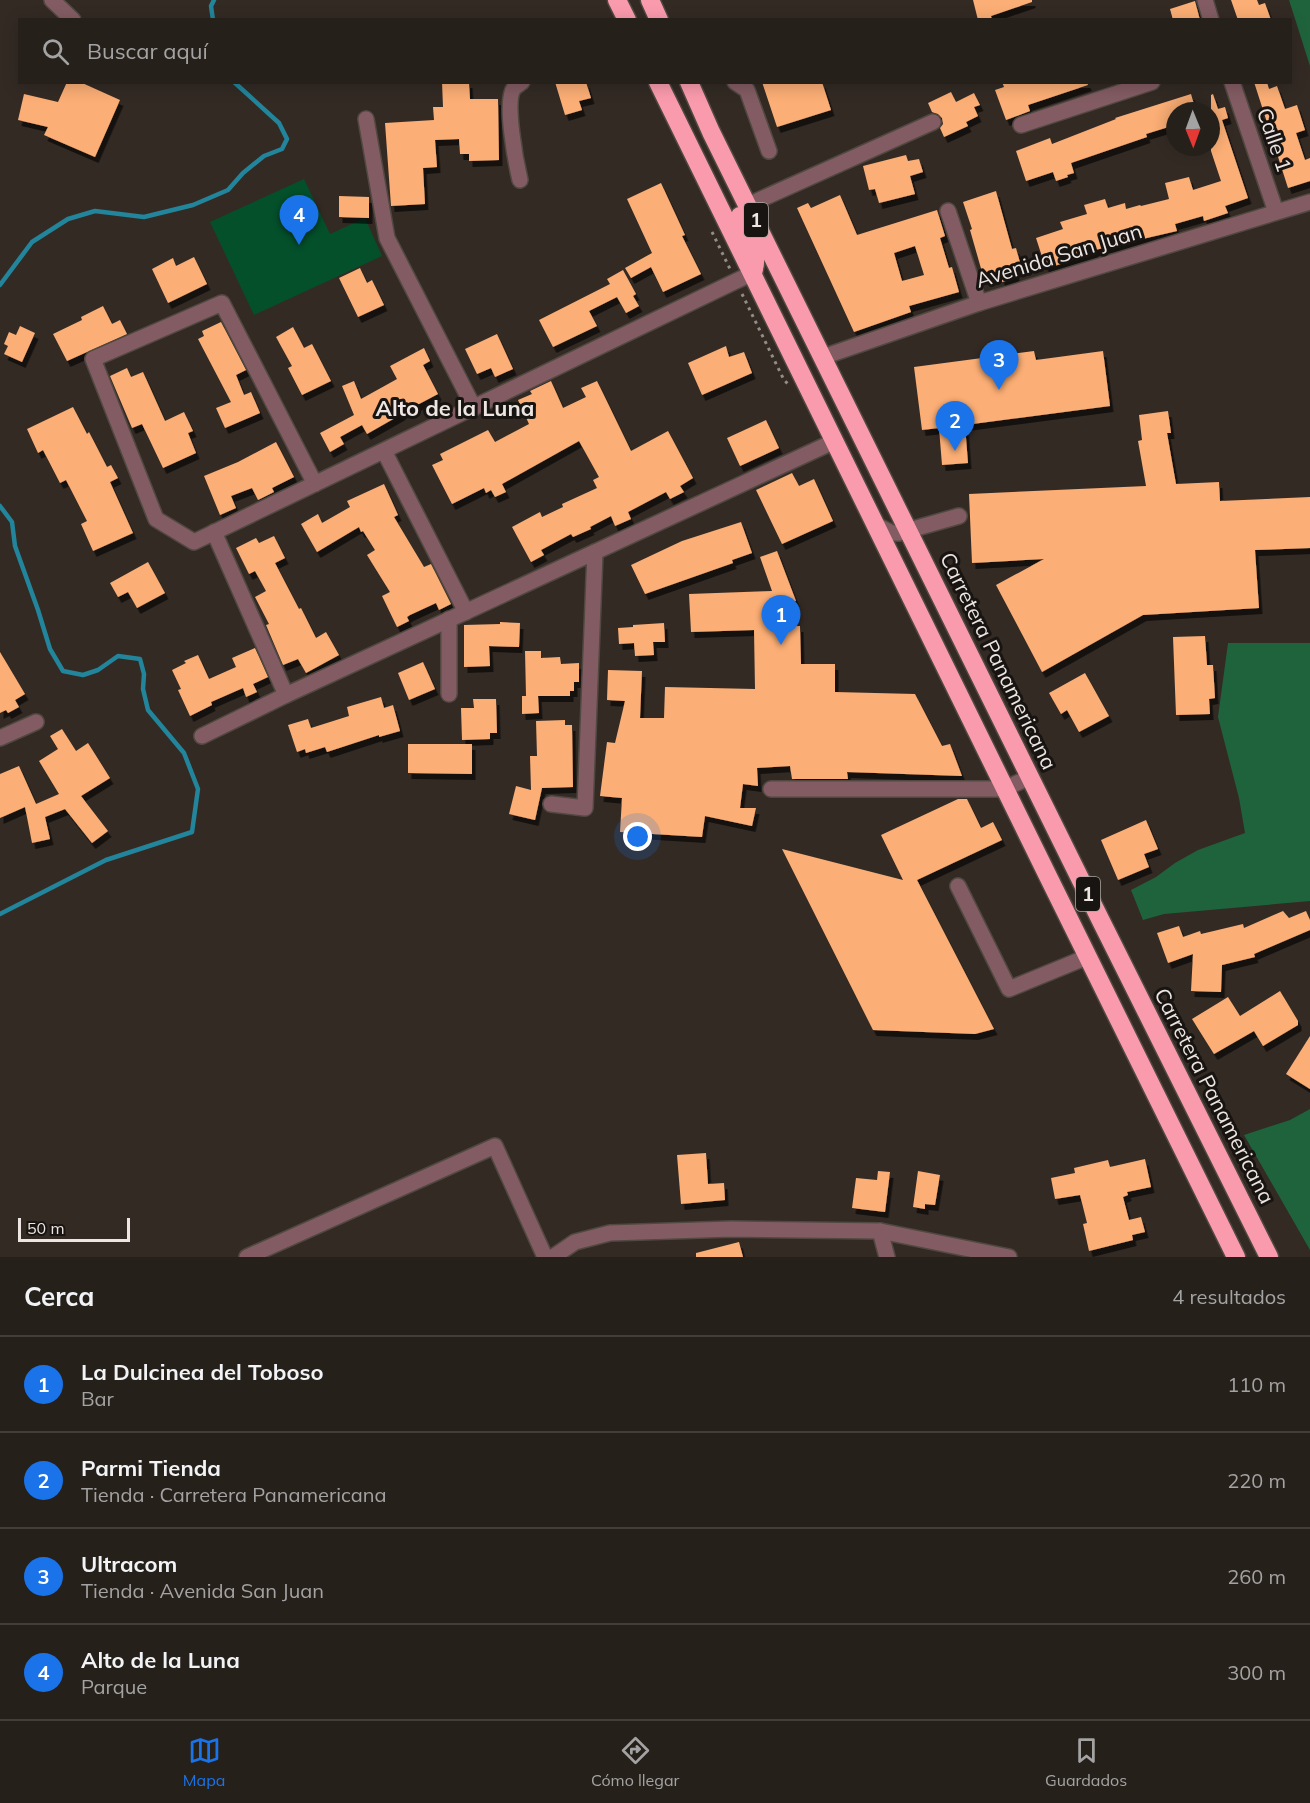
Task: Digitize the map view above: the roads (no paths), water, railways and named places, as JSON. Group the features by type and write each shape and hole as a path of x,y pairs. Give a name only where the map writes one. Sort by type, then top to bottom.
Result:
{"highway":[{"path":"617,0 626,18"},
{"path":"650,0 658,18"},
{"name":"1","path":"659,84 1236,1257"},
{"name":"Carretera Panamericana","path":"690,84 711,132 1269,1257"},
{"path":"711,132 722,178 755,248 757,256 753,273 775,285 814,339"}],"street":[{"path":"52,0 71,18"},
{"path":"1205,0 1210,18"},
{"path":"519,84 514,87 510,100 515,159 520,180"},
{"path":"738,84 747,90 769,151"},
{"path":"1021,125 1146,84"},
{"name":"Calle 1","path":"1233,84 1276,212"},
{"path":"366,119 387,238 474,408"},
{"path":"748,205 933,122"},
{"name":"Avenida San Juan","path":"823,357 979,303 1310,202"},
{"path":"948,211 979,303"},
{"path":"315,484 222,303 93,359 156,519 194,542 474,408 753,273"},
{"path":"202,736 835,441"},
{"path":"384,451 466,612"},
{"path":"876,525 892,533 959,516"},
{"path":"214,532 286,695"},
{"path":"551,804 585,808 595,552"},
{"path":"449,619 449,694"},
{"path":"0,738 36,722"},
{"path":"771,789 1004,789 1030,777"},
{"path":"958,886 1009,988 1087,957"},
{"path":"247,1257 495,1146 545,1257"},
{"path":"553,1257 575,1242 610,1233 731,1229 880,1231 1009,1257"},
{"path":"880,1231 887,1257"}],"waterway":[{"path":"213,18 211,6 214,0"},
{"path":"0,285 32,242 68,219 95,211 144,217 193,205 228,190 243,173 264,156 282,149 287,139 279,123 236,84"},
{"path":"0,506 12,522 15,546 50,649 63,671 83,675 98,670 118,656 140,659 148,710 184,753 198,789 192,832 106,860 0,914"}],"place":[{"name":"Alto de la Luna","path":"299,245"},
{"name":"Ultracom","path":"999,390"},
{"name":"Parmi Tienda","path":"955,451"},
{"name":"La Dulcinea del Toboso","path":"781,645"}],"district":[{"name":"Alto de la Luna","path":"455,408"}]}
